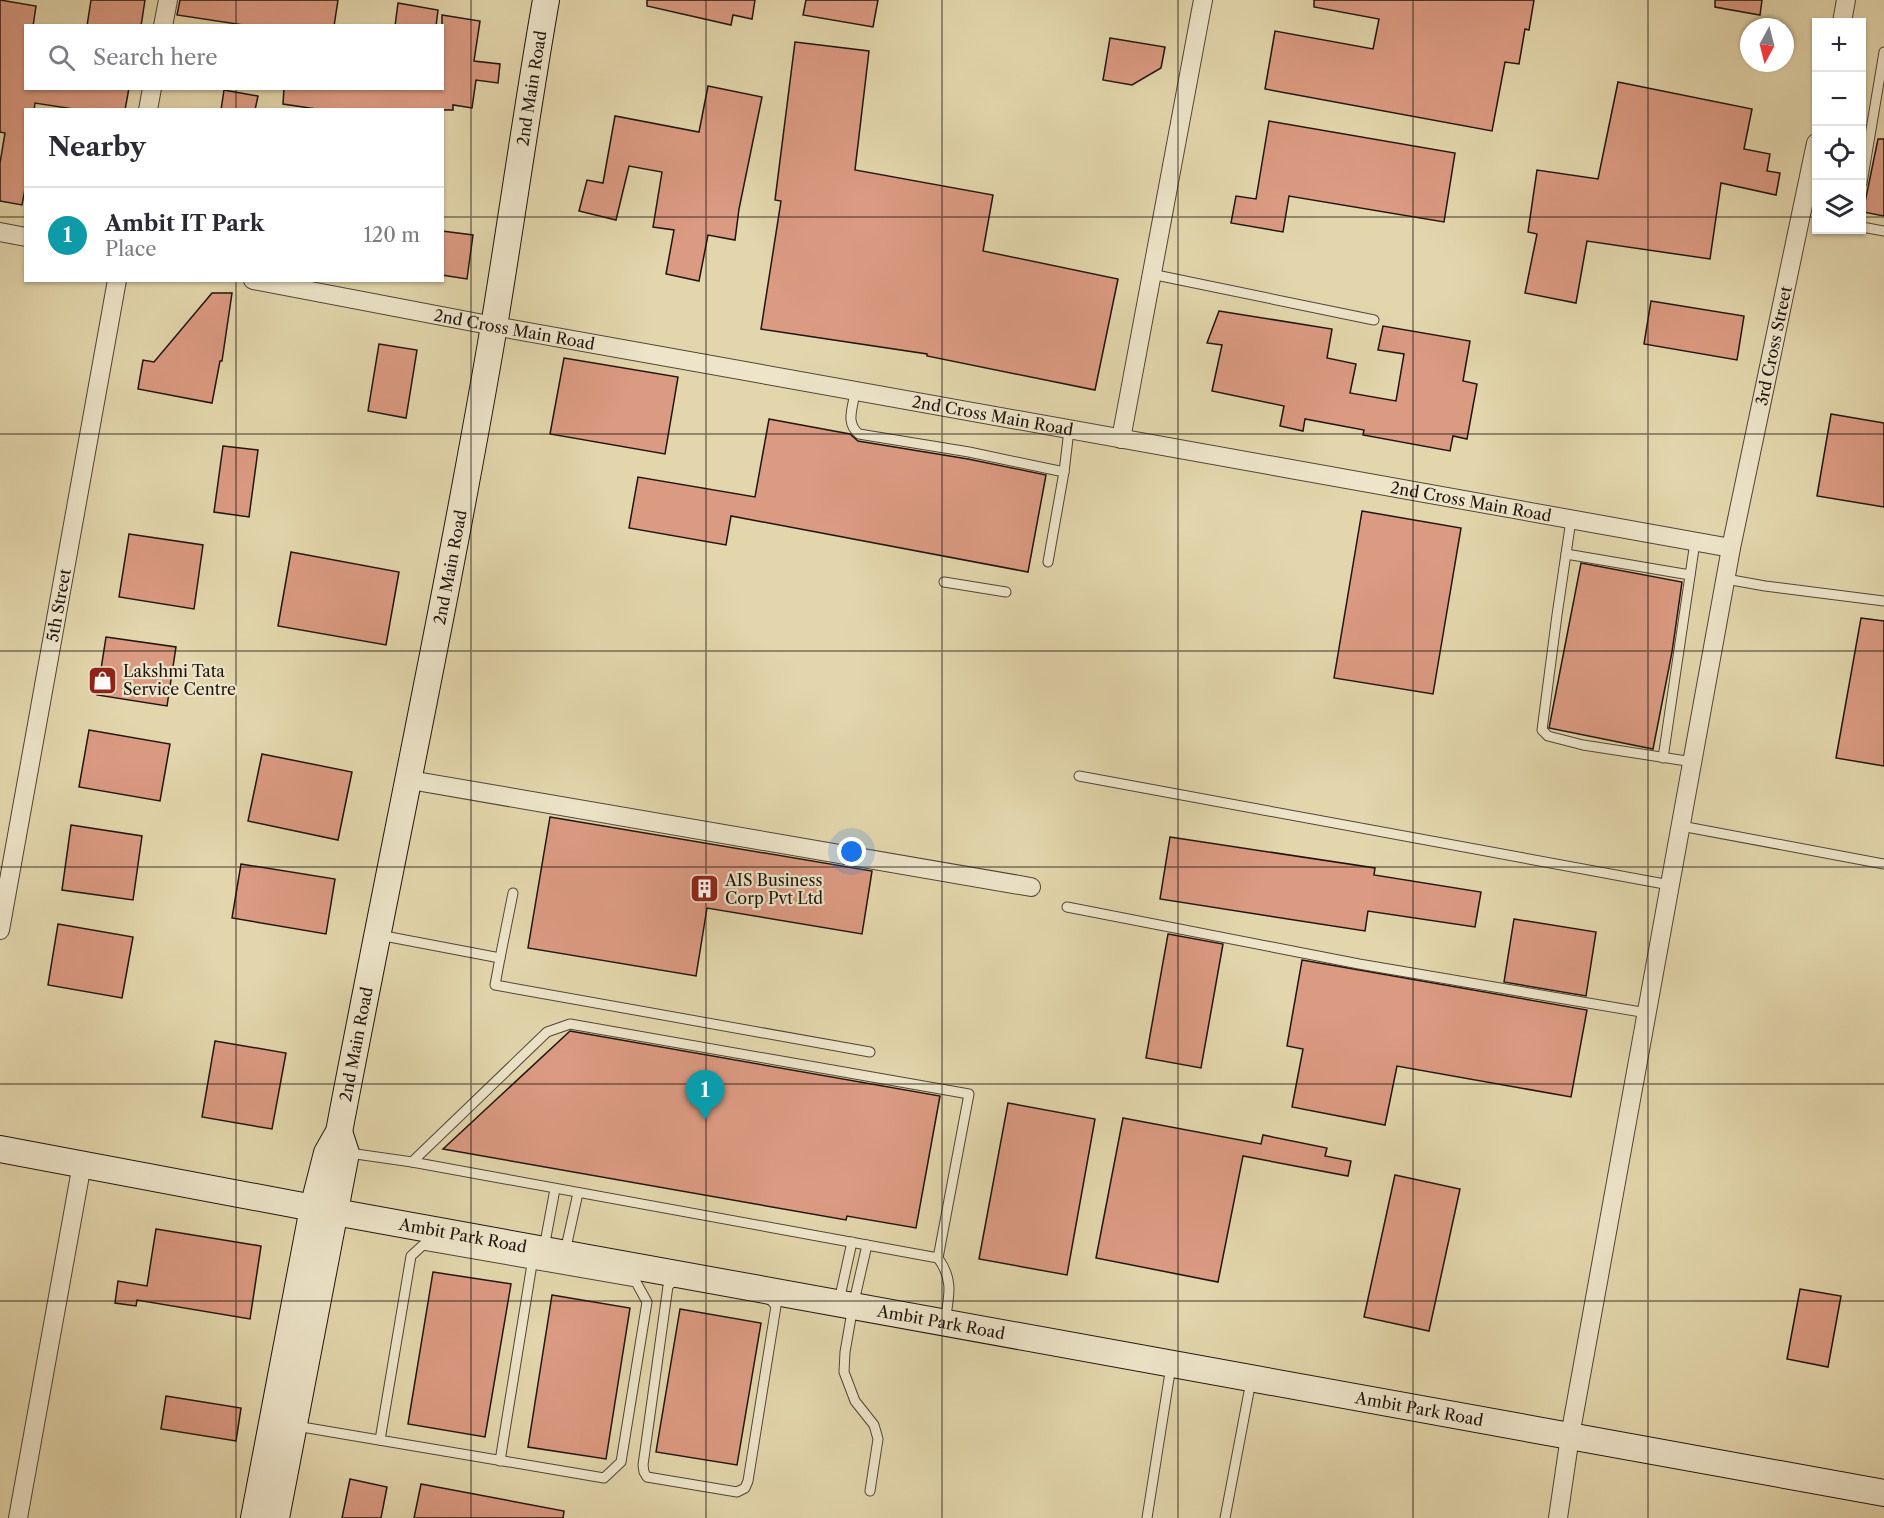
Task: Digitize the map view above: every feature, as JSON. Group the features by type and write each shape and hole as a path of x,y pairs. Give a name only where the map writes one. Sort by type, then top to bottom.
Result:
{"street":[{"path":"163,24 168,0"},
{"path":"1121,440 1203,0"},
{"path":"1843,18 1846,0"},
{"name":"2nd Main Road","path":"254,1518 324,1210 343,1143 377,935 410,780 494,326 540,1"},
{"path":"148,108 152,90"},
{"name":"3rd Cross Street","path":"1557,1518 1731,548 1812,162"},
{"path":"0,232 24,237"},
{"name":"5th Street","path":"0,930 117,282"},
{"name":"2nd Cross Main Road","path":"263,282 855,392 1731,548"},
{"path":"410,780 1030,887"},
{"name":"Ambit Park Road","path":"0,1149 544,1254 846,1305 1884,1493"},
{"path":"18,1518 82,1164"},
{"name":"2nd Main Road","path":"276,1518 293,1426 324,1210"}],"lane":[{"path":"1863,180 1884,52"},
{"path":"1866,227 1884,231"},
{"path":"1151,274 1374,320"},
{"path":"855,392 850,422 852,429 859,434 969,452 1064,472"},
{"path":"1048,562 1070,430"},
{"path":"1571,520 1542,730 1548,736 1583,745 1693,762"},
{"path":"1663,758 1695,542"},
{"path":"1566,554 1690,575"},
{"path":"1726,579 1884,601"},
{"path":"944,582 1006,592"},
{"path":"1079,776 1670,885"},
{"path":"1681,826 1884,864"},
{"path":"513,893 495,985 870,1052"},
{"path":"1067,907 1359,964 1647,1013"},
{"path":"377,935 500,958"},
{"path":"412,1162 547,1032 570,1024 969,1094 938,1258"},
{"path":"343,1143 412,1162 938,1258 946,1269 950,1288 945,1323"},
{"path":"500,1461 544,1254 555,1189"},
{"path":"544,1254 578,1193"},
{"path":"852,1242 846,1305 844,1372 855,1401 874,1425 878,1439 870,1491"},
{"path":"293,1426 604,1478 621,1462 647,1302 636,1282 544,1254 423,1245 411,1256 380,1440"},
{"path":"846,1305 867,1245"},
{"path":"684,1278 668,1286 643,1465 644,1472 647,1477 737,1492 745,1488 748,1480 777,1306 770,1298 743,1289"},
{"path":"1147,1518 1171,1364"},
{"path":"1225,1518 1251,1378"}],"building":[{"path":"0,0 36,6 33,24 24,24 24,90 129,90 125,108 67,108 35,103 34,108 24,108 22,205 0,201 0,163 5,133 0,132"},
{"path":"91,0 145,0 141,24 87,24"},
{"path":"180,0 338,0 334,24 237,24 177,15"},
{"path":"647,0 755,0 752,19 733,15 731,25 647,6"},
{"path":"806,0 878,0 873,27 803,15"},
{"path":"1314,0 1534,0 1529,30 1525,29 1519,64 1505,62 1492,131 1265,89 1275,31 1373,49 1379,19 1314,7"},
{"path":"1715,0 1762,0 1760,15 1715,7"},
{"path":"398,3 438,10 436,24 395,24"},
{"path":"442,15 480,21 474,61 500,64 498,83 476,80 472,108 453,105 453,110 444,110 444,108 310,108 283,104 284,90 444,90 444,24 442,24"},
{"path":"1110,38 1165,47 1161,68 1132,85 1103,80"},
{"path":"795,42 869,51 855,170 993,195 983,251 1118,279 1095,390 927,356 927,354 761,329 781,201 775,200"},
{"path":"1618,82 1752,109 1744,149 1770,154 1767,171 1780,173 1776,195 1721,183 1710,259 1587,241 1576,303 1525,293 1537,234 1528,232 1537,170 1598,179"},
{"path":"708,86 762,97 739,209 735,240 708,235 699,281 666,274 674,230 653,227 662,172 629,166 616,220 579,211 587,180 603,183 615,116 699,132"},
{"path":"224,90 258,96 255,108 221,108"},
{"path":"1269,121 1455,153 1444,222 1289,196 1283,232 1231,223 1236,196 1256,199"},
{"path":"1878,139 1884,139 1884,216 1866,213 1866,197"},
{"path":"444,231 473,235 467,279 444,275"},
{"path":"212,293 232,293 222,361 220,361 212,403 138,389 143,360 154,362"},
{"path":"1651,301 1744,316 1737,360 1644,344"},
{"path":"1219,311 1332,329 1327,358 1356,364 1350,393 1396,401 1404,354 1378,350 1383,326 1470,341 1463,381 1477,384 1467,439 1453,436 1450,451 1363,435 1364,430 1305,419 1303,431 1280,426 1284,406 1212,391 1222,345 1207,343"},
{"path":"379,344 417,350 406,418 368,411"},
{"path":"564,358 678,377 665,454 550,434"},
{"path":"1831,414 1884,423 1884,507 1817,496"},
{"path":"769,419 850,434 858,441 968,459 1046,475 1028,572 731,516 726,545 629,528 638,477 755,497"},
{"path":"223,446 258,450 249,517 214,512"},
{"path":"1362,511 1461,528 1433,694 1334,678"},
{"path":"129,534 203,545 194,609 119,597"},
{"path":"291,552 399,572 386,645 278,626"},
{"path":"1581,563 1682,582 1672,652 1653,749 1549,728"},
{"path":"1861,618 1884,621 1884,766 1836,758"},
{"path":"106,637 176,647 167,706 97,695"},
{"path":"89,730 170,744 160,801 79,787"},
{"path":"262,754 352,772 338,840 248,821"},
{"name":"AIS Business Corp Pvt Ltd","path":"550,817 872,871 862,934 707,908 696,976 528,948"},
{"path":"71,825 142,836 133,900 62,890"},
{"path":"1170,837 1375,868 1374,875 1481,892 1475,927 1368,911 1365,931 1160,899"},
{"path":"241,864 335,879 326,934 232,918"},
{"path":"1514,919 1596,932 1586,996 1504,982"},
{"path":"58,924 133,937 122,998 48,985"},
{"path":"1168,934 1223,944 1201,1068 1146,1058"},
{"path":"1302,960 1587,1010 1571,1097 1397,1066 1385,1125 1292,1107 1303,1049 1287,1046"},
{"path":"570,1031 940,1096 916,1228 847,1216 846,1220 443,1149"},
{"path":"215,1041 286,1053 272,1129 202,1117"},
{"path":"1008,1103 1095,1119 1067,1275 979,1259"},
{"path":"1123,1118 1261,1144 1263,1135 1327,1148 1325,1156 1351,1161 1348,1176 1243,1156 1218,1282 1096,1258"},
{"path":"1395,1175 1460,1189 1429,1331 1364,1317"},
{"path":"156,1229 261,1246 250,1319 137,1300 136,1306 115,1303 118,1281 147,1286"},
{"path":"433,1272 511,1284 485,1437 408,1424"},
{"path":"1800,1289 1841,1296 1828,1367 1787,1359"},
{"path":"552,1295 630,1308 606,1459 528,1447"},
{"path":"680,1309 761,1323 737,1465 656,1452"},
{"path":"166,1396 241,1408 236,1441 161,1429"},
{"path":"350,1479 387,1487 381,1518 342,1518"},
{"path":"421,1484 564,1511 563,1518 414,1518"}],"place":[{"name":"Lakshmi Tata Service Centre","path":"102,680"},
{"name":"AIS Business Corp Pvt Ltd","path":"704,889"},
{"name":"Ambit IT Park","path":"705,1120"}]}
